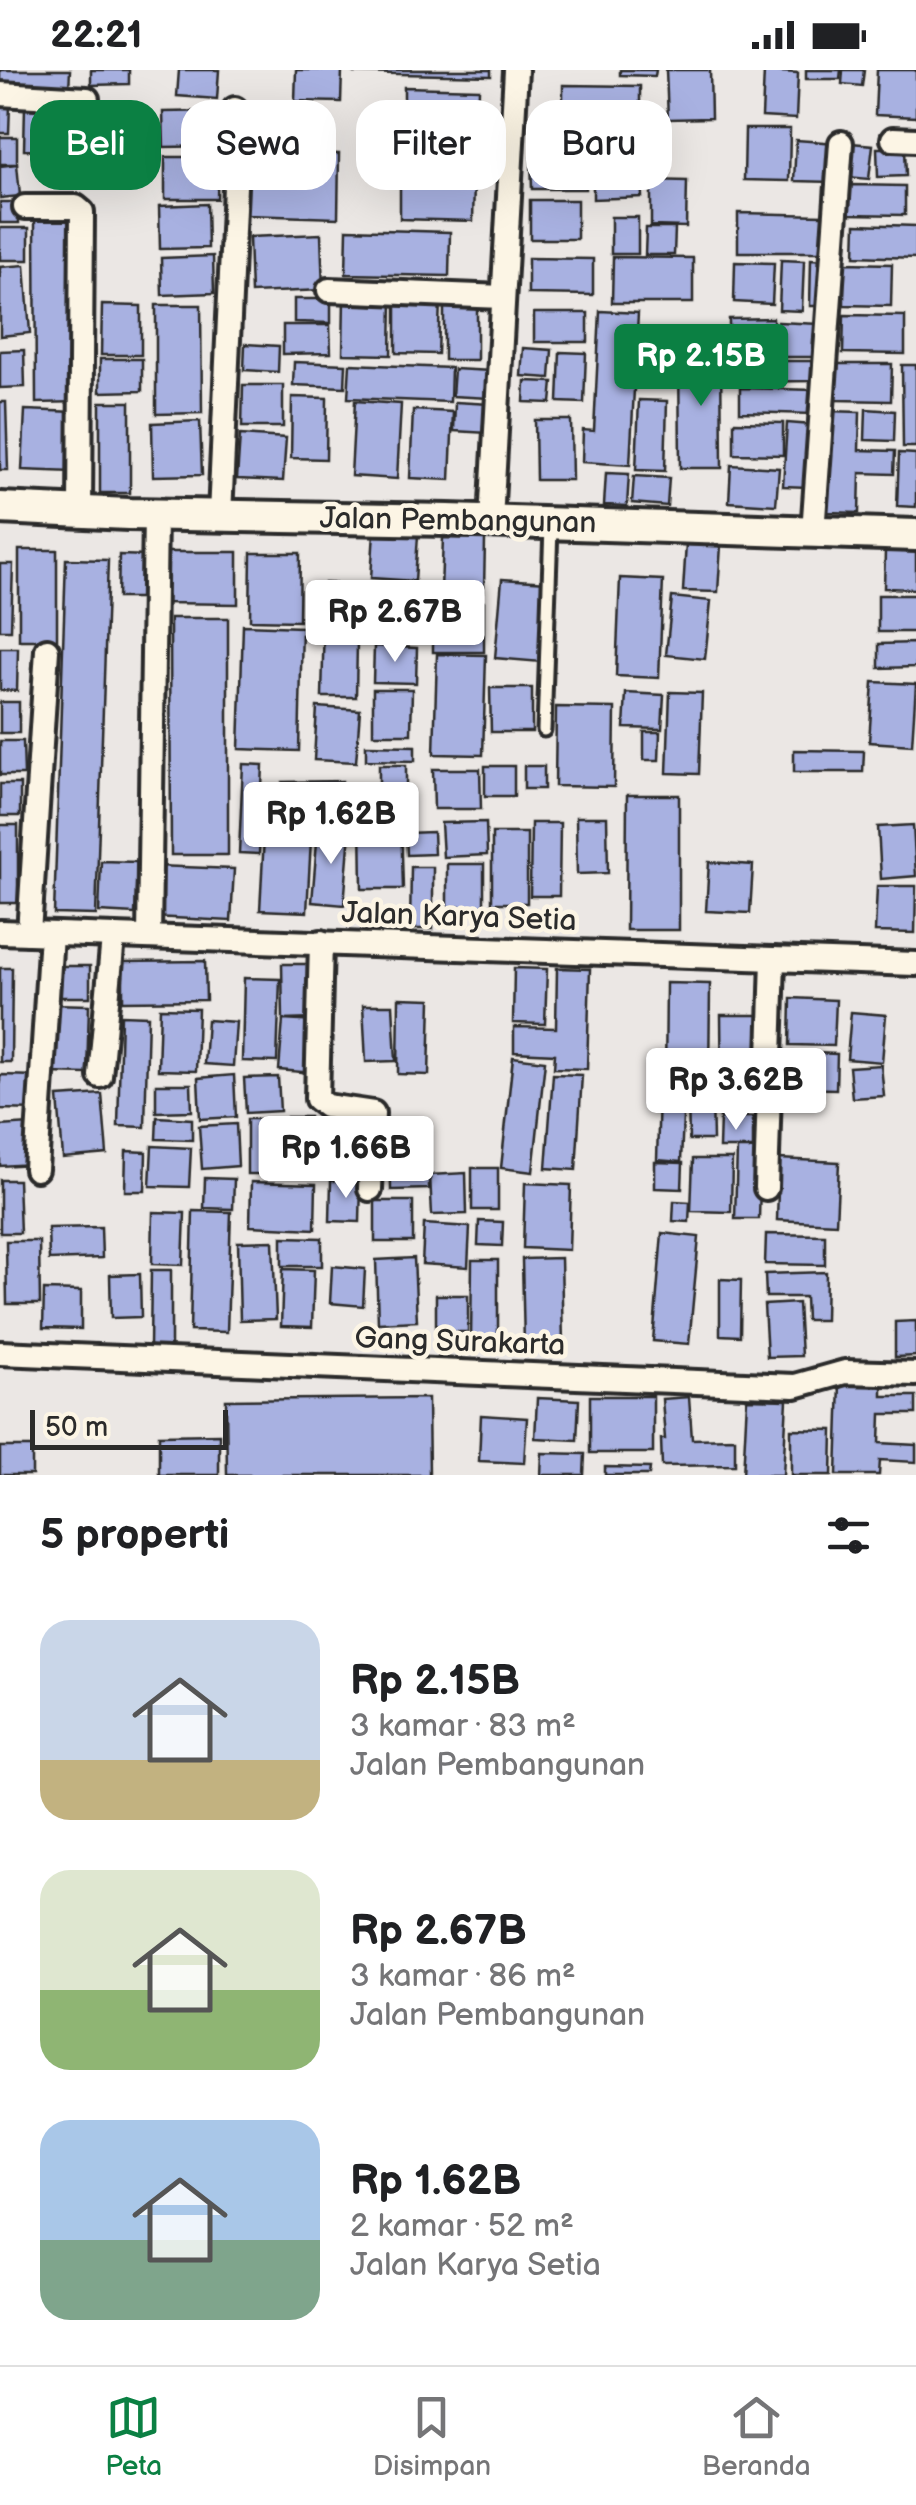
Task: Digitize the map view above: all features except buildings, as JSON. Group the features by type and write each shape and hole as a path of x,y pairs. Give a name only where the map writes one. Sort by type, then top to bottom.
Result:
{"street":[{"path":"492,522 516,70"},
{"path":"0,94 86,99"},
{"path":"813,532 841,142"},
{"path":"220,515 235,190"},
{"path":"25,207 76,207 82,212 80,512"},
{"path":"329,290 503,296"},
{"name":"Jalan Pembangunan","path":"0,508 916,535"},
{"path":"150,937 155,514"},
{"path":"36,1169 48,650"},
{"name":"Jalan Karya Setia","path":"0,932 916,964"},
{"path":"100,1076 113,938"},
{"path":"321,942 317,1099 326,1106 373,1112 370,1189"},
{"path":"766,1188 773,960"},
{"name":"Gang Surakarta","path":"0,1353 795,1386 845,1372 916,1374"}],"lane":[{"path":"544,730 551,523"}]}
